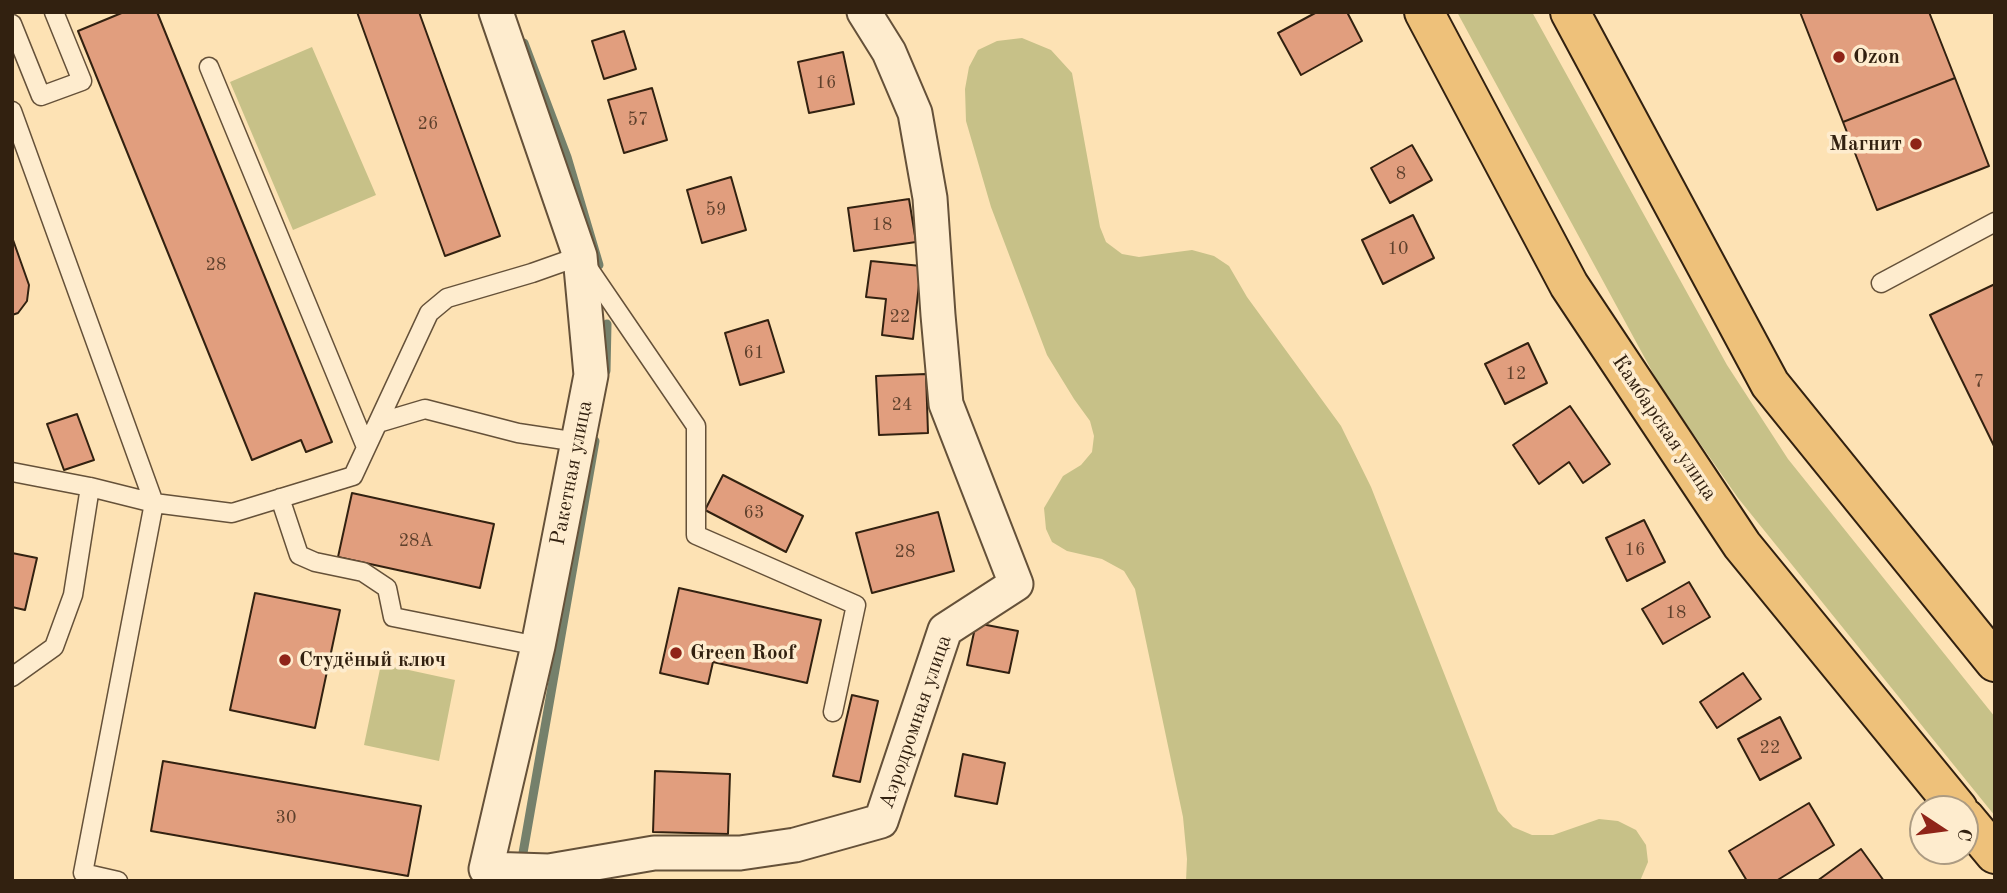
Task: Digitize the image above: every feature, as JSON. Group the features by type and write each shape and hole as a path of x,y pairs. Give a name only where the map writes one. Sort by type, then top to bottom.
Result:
{"main road":[{"name":"Камбарская улица","path":"1424,12 1569,285 1742,545 1947,795"},
{"path":"1570,12 1770,384 1995,662"},
{"path":"1979,835 1995,855"}],"street":[{"name":"Ракетная улица","path":"496,12 580,256 591,375 538,646 484,875 549,876"},
{"name":"Аэродромная улица","path":"549,876 654,853 740,853 795,845 881,821 944,630 1016,584 946,404 930,198 915,113 889,52 864,12"}],"lane":[{"path":"12,17 25,12"},
{"path":"12,24 41,96 82,80 54,12"},
{"path":"208,67 366,447"},
{"path":"12,110 154,503 83,873 118,881"},
{"path":"1881,283 1995,222"},
{"path":"12,472 90,486 154,503 232,513 353,476 429,313 447,298 580,256 696,426 696,535 856,605 833,712"},
{"path":"378,423 425,409 518,433 578,442"},
{"path":"12,677 54,647 73,595 90,486"},
{"path":"280,498 299,555 315,562 363,572 387,588 393,617 538,646"}],"shaded area":[{"path":"1457,12 1532,12 1727,365 1788,459 1995,717 1995,816 1738,498 1660,386"},
{"path":"1022,38 1051,50 1072,73 1100,227 1106,242 1122,254 1139,257 1192,250 1214,256 1229,266 1247,297 1341,426 1371,487 1498,811 1513,827 1532,835 1553,835 1599,819 1618,821 1636,830 1646,845 1648,862 1640,881 1186,881 1183,817 1135,589 1124,571 1102,559 1067,551 1052,542 1046,529 1044,508 1063,476 1081,465 1092,452 1094,436 1090,421 1047,355 991,207 966,121 965,89 969,67 978,50 997,41"},
{"path":"312,47 376,195 293,230 230,82"},
{"path":"381,664 455,680 439,761 364,745"}],"building":[{"path":"124,12 157,12 332,442 306,452 301,440 252,460 78,31"},
{"path":"357,12 419,12 500,236 445,256"},
{"path":"1317,12 1347,12 1362,41 1301,75 1278,33"},
{"path":"1800,12 1929,12 1955,78 1843,122"},
{"path":"624,31 636,69 604,79 592,41"},
{"path":"843,52 854,104 809,113 798,62"},
{"name":"Магнит","path":"1955,78 1989,166 1877,210 1843,122"},
{"path":"652,88 667,140 624,153 608,100"},
{"path":"1412,145 1432,180 1390,203 1371,168"},
{"path":"731,177 746,230 702,243 687,190"},
{"path":"909,199 916,242 854,251 848,208"},
{"path":"1413,215 1434,258 1383,284 1362,240"},
{"path":"12,237 29,285 27,301 18,313 12,315"},
{"path":"871,261 921,266 913,339 882,335 886,299 866,297"},
{"path":"1995,284 1995,448 1930,315"},
{"path":"768,320 784,372 740,385 725,333"},
{"path":"1528,343 1547,383 1505,404 1485,364"},
{"path":"926,374 928,433 879,435 876,376"},
{"path":"1570,406 1610,464 1583,483 1569,462 1539,484 1513,445"},
{"path":"77,414 94,460 64,470 47,424"},
{"path":"723,475 803,516 786,552 705,510"},
{"path":"352,493 494,524 480,588 338,557"},
{"path":"938,512 954,571 872,593 856,533"},
{"path":"1644,520 1665,562 1627,581 1606,538"},
{"path":"12,553 37,558 25,610 12,607"},
{"path":"1689,582 1710,617 1663,644 1642,609"},
{"path":"679,588 821,620 807,683 713,662 708,684 660,673"},
{"name":"Студёный ключ","path":"255,593 340,610 315,728 230,710"},
{"path":"976,623 1018,631 1009,673 967,665"},
{"path":"1743,673 1761,699 1717,728 1700,702"},
{"path":"852,695 878,701 860,782 833,776"},
{"path":"1780,717 1801,758 1760,780 1738,739"},
{"path":"963,754 1005,763 997,804 955,796"},
{"path":"163,761 421,806 408,876 151,831"},
{"path":"655,771 730,774 728,834 653,832"},
{"path":"1809,803 1834,845 1776,881 1747,881 1729,851"},
{"path":"1861,849 1884,881 1817,881"}],"waterway":[{"path":"524,43 567,157 599,265"},
{"path":"606,371 607,324"},
{"path":"523,853 595,441"}],"place":[{"name":"Ozon","path":"1839,57"},
{"name":"Магнит","path":"1916,144"},
{"name":"Green Roof","path":"676,653"},
{"name":"Студёный ключ","path":"285,660"}]}
